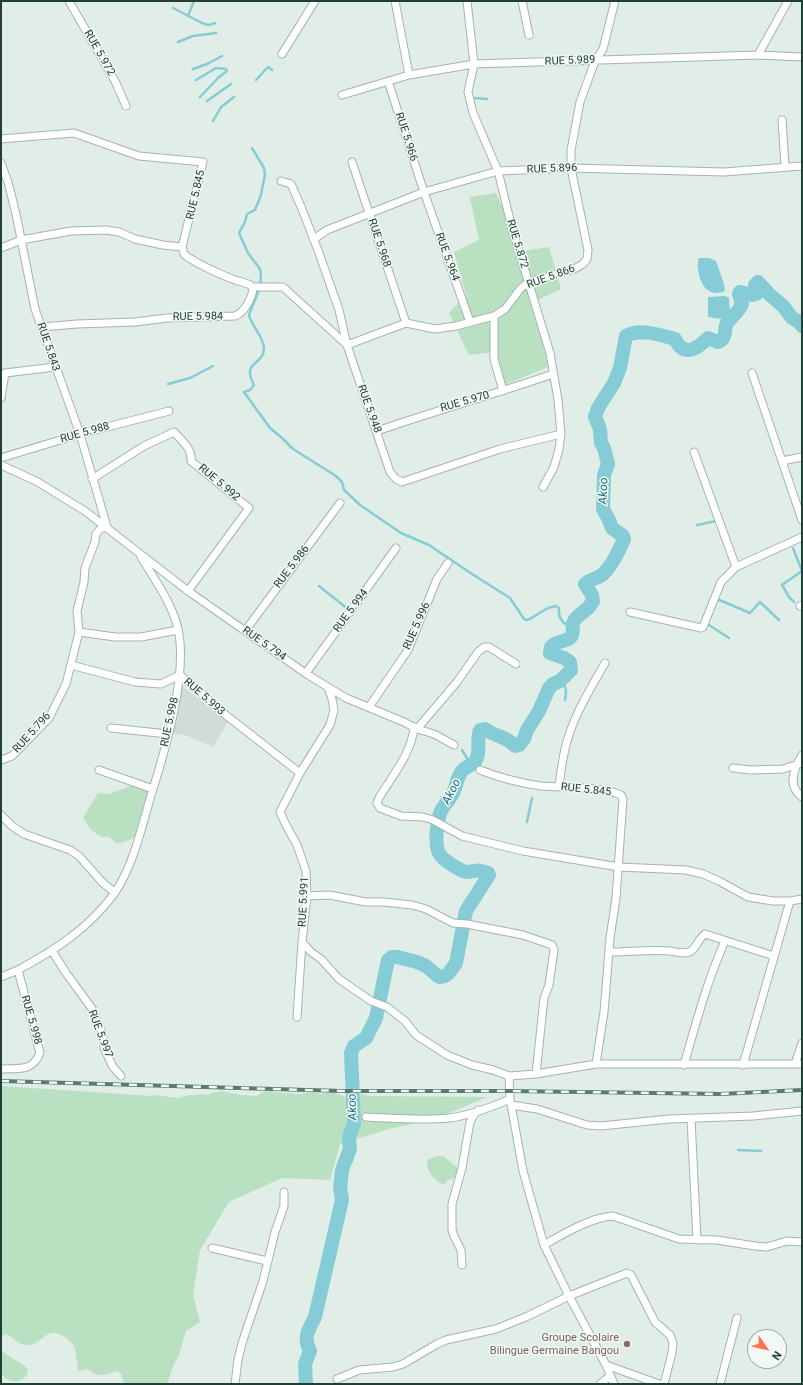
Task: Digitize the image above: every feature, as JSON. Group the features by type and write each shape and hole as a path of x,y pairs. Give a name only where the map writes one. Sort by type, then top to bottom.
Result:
{"street":[{"name":"RUE 5.972","path":"69,1 115,81 126,106"},
{"path":"282,54 315,1"},
{"path":"395,1 409,76"},
{"name":"RUE 5.872","path":"467,1 474,64 468,92 473,113 498,171 507,209 550,353 558,400 561,434 554,467 543,487"},
{"path":"522,1 528,35"},
{"name":"RUE 5.866","path":"406,323 435,329 494,316 505,309 522,288 529,282 574,269 584,264 587,259 588,250 571,168 571,150 580,102 595,61 603,49 616,1"},
{"path":"758,55 788,1"},
{"name":"RUE 5.989","path":"342,95 409,76 474,64 758,55 802,57"},
{"name":"RUE 5.966","path":"388,81 424,192"},
{"path":"782,120 785,168"},
{"name":"RUE 5.845","path":"1,139 74,133 139,156 203,162 182,248"},
{"name":"RUE 5.968","path":"352,162 406,323"},
{"name":"RUE 5.843","path":"1,163 13,201 35,309 80,434 107,527"},
{"name":"RUE 5.896","path":"314,239 323,232 424,192 498,171 571,168 724,172 802,166"},
{"name":"RUE 5.948","path":"281,181 291,184 314,239 339,310 347,345 390,472 396,479 402,482 500,449 561,434"},
{"name":"RUE 5.964","path":"424,192 470,322"},
{"path":"1,248 21,240 71,231 106,230 119,232 135,239 182,248 184,254 194,261 253,287 283,287 347,345 406,323"},
{"name":"RUE 5.984","path":"42,328 77,324 135,322 167,318 235,316 244,311 253,291 253,287"},
{"path":"494,316 494,358 503,391"},
{"path":"1,398 5,374 55,366"},
{"path":"752,373 802,520"},
{"name":"RUE 5.970","path":"377,431 553,374"},
{"name":"RUE 5.988","path":"1,458 80,434 169,411"},
{"name":"RUE 5.992","path":"92,479 144,446 174,432 192,455 191,461 249,508 188,591"},
{"path":"694,452 736,567"},
{"path":"782,461 802,457"},
{"name":"RUE 5.794","path":"1,465 36,481 85,511 188,591 328,687 346,698 416,728"},
{"name":"RUE 5.986","path":"245,631 282,579 340,503"},
{"name":"RUE 5.796","path":"1,760 12,756 49,718 66,684 79,632 77,611 84,582 85,568 93,548 96,534 100,529 107,527"},
{"path":"630,612 701,628 703,627 721,582 736,567 802,537"},
{"name":"RUE 5.994","path":"306,673 396,548"},
{"name":"RUE 5.998","path":"1,1070 27,1068 37,1061 40,1053 18,970 70,939 103,907 124,877 131,860 153,789 168,734 180,675 178,630 170,607 139,553"},
{"name":"RUE 5.996","path":"369,707 408,650 437,579 448,563"},
{"path":"79,632 115,637 141,637 178,630"},
{"path":"516,664 489,647 484,647 478,652 456,682 416,728 408,750 378,798 377,803 380,808 401,816 423,817 433,820 462,836 523,850 619,867 686,870 703,874 748,897 773,901 802,899"},
{"path":"559,787 562,763 569,736 577,715 605,663"},
{"name":"RUE 5.993","path":"71,665 134,682 161,684 180,675 227,716 300,773"},
{"name":"RUE 5.991","path":"297,1017 307,896 306,871 302,855 280,812 300,773 330,725 334,710 328,687"},
{"path":"111,728 168,734"},
{"path":"416,728 434,734 454,745"},
{"path":"802,755 793,782 795,789 802,797"},
{"path":"733,768 751,770 783,769 799,764"},
{"path":"99,770 153,789"},
{"name":"RUE 5.845","path":"480,770 504,779 523,783 607,790 621,795 623,799 623,806 619,867"},
{"path":"1,815 12,826 24,834 70,850 79,856 102,882 114,892"},
{"path":"596,1064 604,1012 610,938 619,867"},
{"path":"307,896 329,895 366,902 412,905 426,909 448,922 467,924 523,935 553,946 554,950 549,985 544,998 536,1074"},
{"path":"743,1065 790,901"},
{"path":"610,952 656,950 685,953 690,952 700,938 705,934 774,956"},
{"path":"684,1065 710,976 725,941"},
{"path":"302,942 311,952 321,959 339,979 371,1001 387,1007 405,1021 416,1035 447,1056 509,1076 536,1074 596,1064 799,1064 802,1043"},
{"name":"RUE 5.997","path":"52,951 93,1010 103,1036 104,1048 113,1067 121,1076"},
{"path":"1,977 18,970"},
{"path":"509,1076 511,1102 523,1171 544,1245 606,1365 614,1384"},
{"path":"366,1117 419,1119 450,1118 511,1102 587,1126 753,1116 802,1111"},
{"path":"462,1265 461,1250 452,1230 452,1204 465,1153 466,1137 470,1122 478,1110"},
{"path":"691,1119 697,1240"},
{"path":"235,1384 238,1359 284,1206 284,1192"},
{"path":"544,1245 561,1235 603,1217 613,1216 679,1239 716,1240 767,1247 787,1241 802,1242"},
{"path":"212,1248 267,1262"},
{"path":"337,1379 359,1370 393,1367 403,1364 446,1340 496,1329 528,1316 569,1296 626,1273 631,1275 654,1322 672,1338 672,1354 664,1384"},
{"path":"720,1384 737,1318"},
{"path":"606,1365 659,1384"},
{"path":"600,1384 610,1376"}],"shaded area":[{"path":"182,686 228,722 213,747 188,736 172,733"}],"green space":[{"path":"496,193 523,251 549,247 561,289 534,302 548,367 504,385 497,352 469,355 449,313 466,295 454,252 479,240 470,197"},
{"path":"139,785 145,788 148,792 134,838 121,843 116,843 109,837 102,837 91,830 83,818 98,793 109,794 131,786"},
{"path":"1,1086 155,1095 178,1098 199,1094 209,1095 211,1093 222,1091 240,1095 256,1096 263,1092 271,1091 302,1094 310,1092 321,1094 332,1092 346,1097 362,1094 369,1096 487,1097 437,1118 389,1129 340,1144 330,1180 282,1178 229,1202 200,1250 193,1295 200,1322 186,1331 178,1357 167,1384 124,1384 119,1371 99,1375 94,1374 87,1369 79,1371 75,1348 68,1339 57,1333 48,1334 37,1342 27,1345 21,1344 5,1334 1,1337"},
{"path":"443,1156 461,1171 458,1177 448,1180 445,1184 442,1184 434,1178 428,1169 427,1162 429,1159"},
{"path":"1,1351 25,1366 28,1370 24,1378 20,1381 11,1381 3,1376 1,1371"}],"water":[{"path":"699,258 709,258 716,261 725,291 715,293 706,289 701,281 698,271"},
{"path":"725,296 729,298 730,316 722,319 708,317 708,297"}],"waterway":[{"path":"188,16 194,1"},
{"path":"173,8 204,24 209,25 215,23"},
{"path":"178,42 193,36 216,33"},
{"path":"193,69 222,56"},
{"path":"256,80 268,67 272,70"},
{"path":"196,80 216,68 226,69"},
{"path":"200,97 219,77 227,71"},
{"path":"207,101 231,84"},
{"path":"213,121 221,107 234,97"},
{"path":"474,98 487,99"},
{"path":"252,148 264,168 265,174 261,195 255,210 247,214 245,222 239,233 248,253 260,269 260,286 249,315 262,340 264,349 263,354 251,368 250,372 254,385 250,390 244,392 270,428 293,449 336,476 342,482 344,490 360,505 401,533 429,545 510,598 524,619 527,620 548,608 556,606 559,608 561,620 572,627"},
{"name":"Akoo","path":"306,1384 305,1364 310,1351 307,1342 307,1334 315,1317 342,1200 340,1188 342,1170 350,1149 349,1138 354,1123 351,1053 354,1046 366,1038 376,1018 388,960 392,957 397,957 417,962 426,966 439,977 445,976 449,973 456,963 466,911 489,875 488,873 480,871 465,872 446,861 441,856 436,840 440,813 453,794 460,773 473,764 476,760 480,730 485,729 509,741 515,746 519,745 524,739 527,730 539,711 549,688 553,684 560,681 571,670 570,662 550,653 551,647 556,643 570,638 573,632 574,621 591,605 593,601 592,595 585,584 602,575 606,571 615,558 624,539 623,536 612,528 603,509 604,475 608,464 604,448 601,443 600,429 595,417 598,408 614,383 620,368 626,336 644,332 657,334 675,339 679,345 686,350 695,348 708,338 718,342 724,336 727,323 742,304 739,294 740,292 752,295 756,294 755,285 758,282 784,307 791,317 802,326"},
{"path":"168,384 190,378 213,366"},
{"path":"697,525 716,521"},
{"path":"793,548 802,571 782,585 789,597 794,602"},
{"path":"319,586 349,610"},
{"path":"717,599 750,613 760,602 779,620"},
{"path":"709,625 729,638"},
{"path":"560,681 563,683 565,688 565,700"},
{"path":"462,750 471,765"},
{"path":"527,822 532,798"},
{"path":"738,1150 761,1151"}],"railway":[{"path":"1,1081 342,1091 510,1091 721,1094 802,1090"}],"place":[{"name":"Groupe Scolaire Bilingue Germaine Bangou","path":"627,1344"}]}
